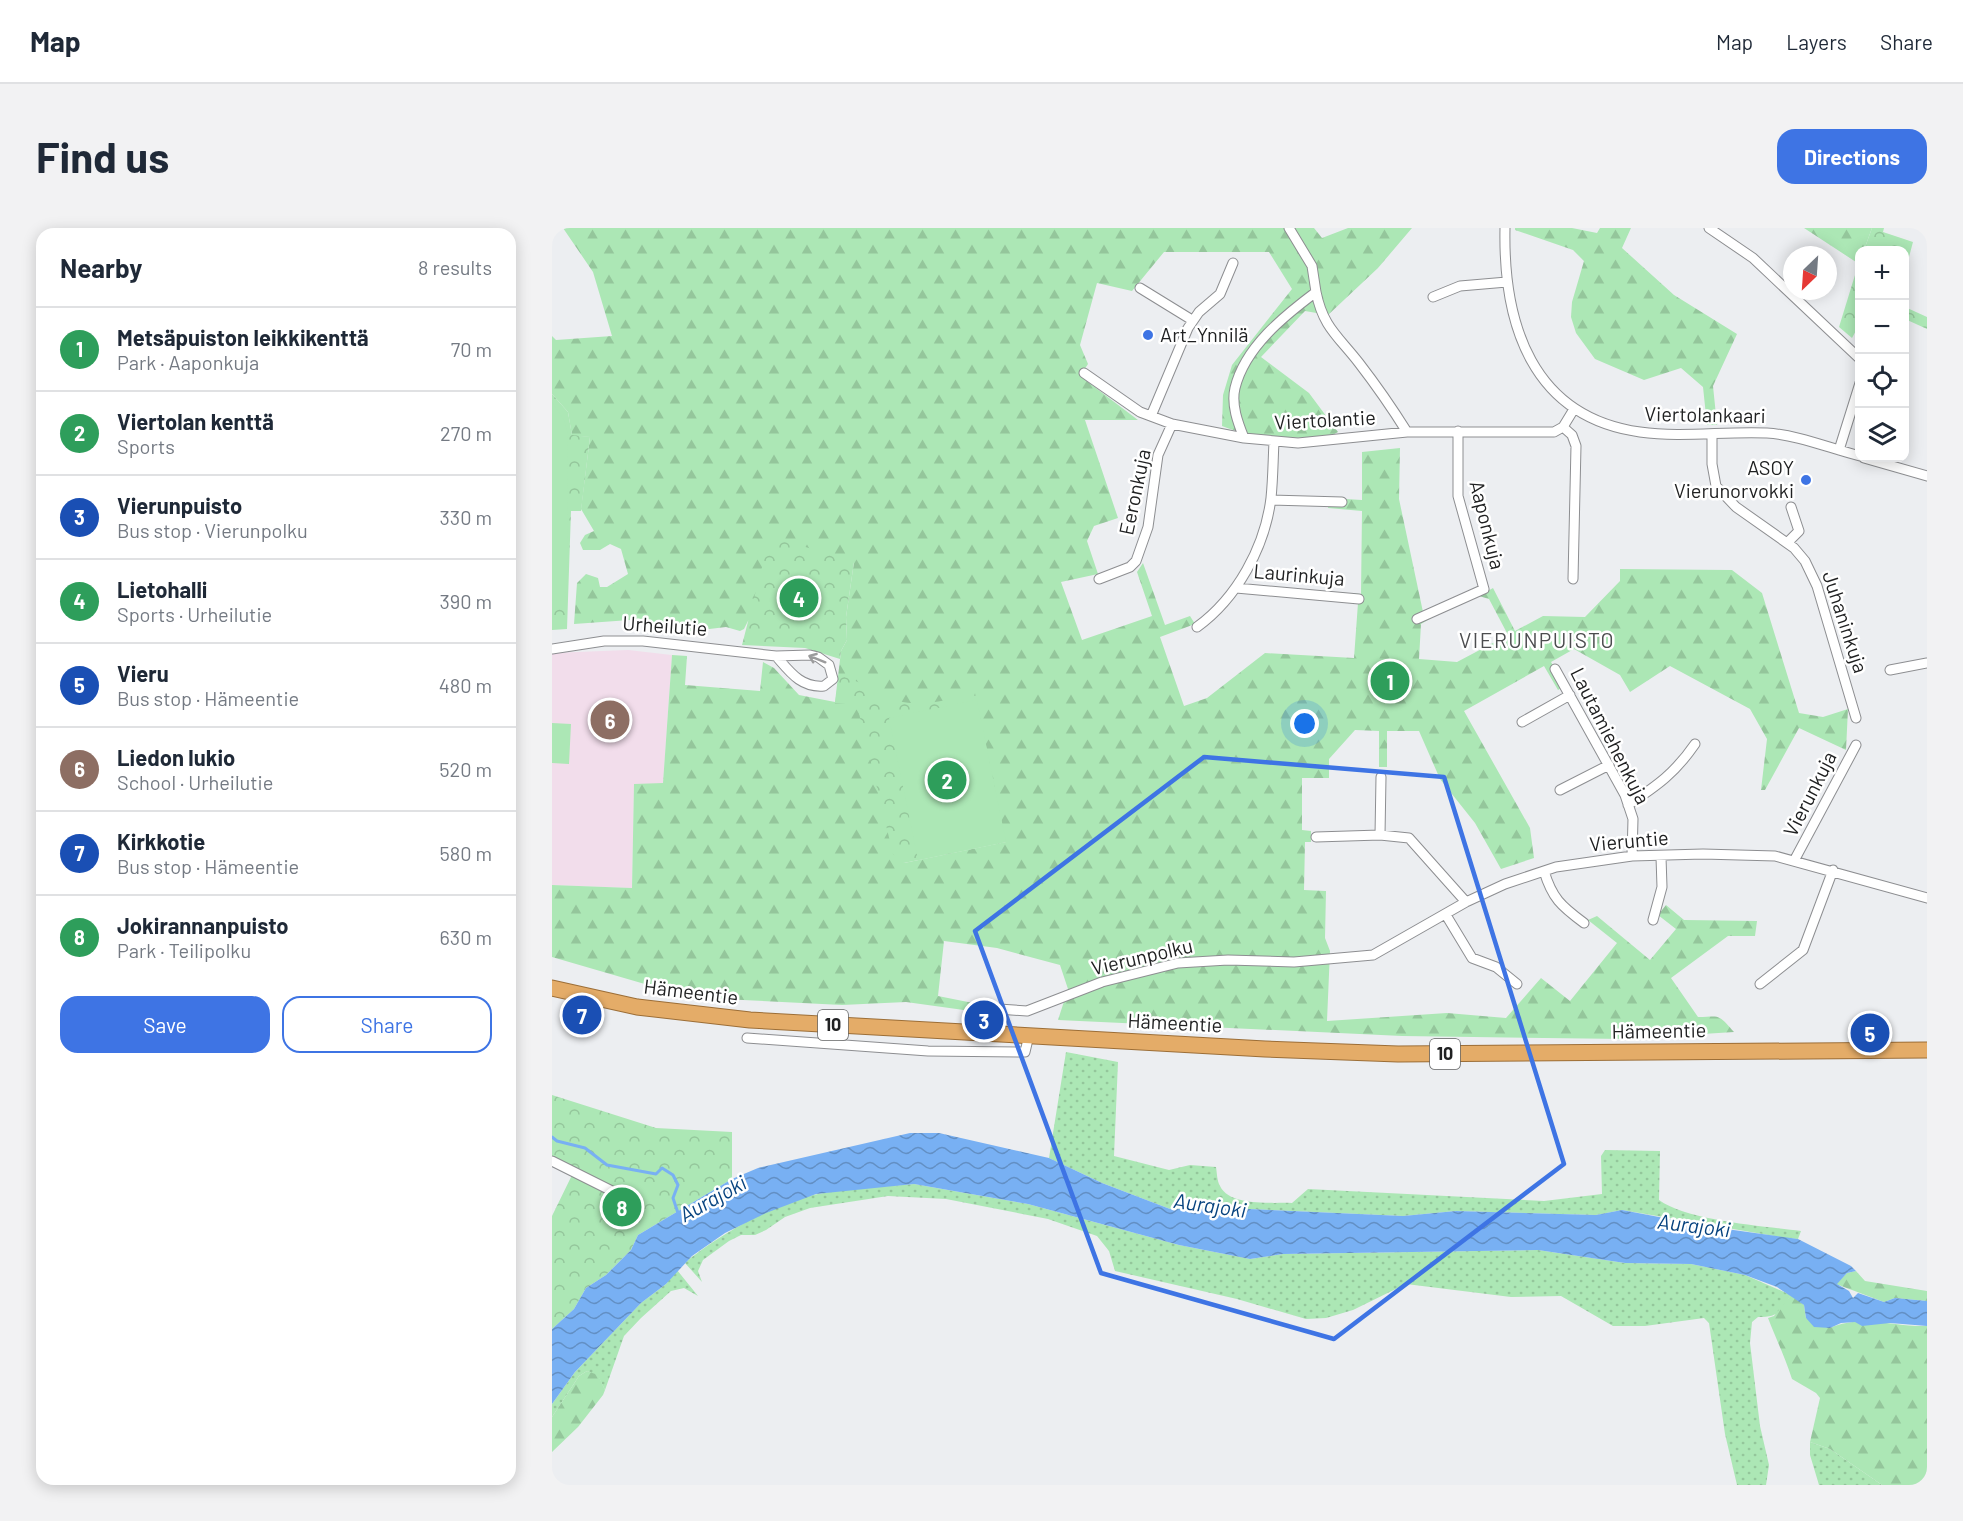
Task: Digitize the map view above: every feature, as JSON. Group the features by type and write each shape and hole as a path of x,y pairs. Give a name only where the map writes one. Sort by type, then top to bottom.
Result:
{"highway":[{"name":"Hämeentie","path":"552,988 638,1007 750,1020 1264,1049 1398,1054 1927,1050"},
{"name":"Hämeentie","path":"1799,1050 1827,1043 1927,1041"}],"street":[{"path":"1289,228 1312,266 1320,313 1325,324 1371,379 1407,432"},
{"name":"Viertolankaari","path":"1505,228 1508,282 1514,320 1529,358 1551,391 1574,410 1618,428 1667,434 1769,433 1805,440 1855,455"},
{"path":"1709,228 1754,258 1855,354"},
{"path":"1151,416 1192,320 1220,294 1233,263"},
{"path":"1433,297 1460,286 1508,282"},
{"path":"1140,288 1192,320"},
{"path":"1244,438 1235,411 1235,388 1248,360 1283,317 1316,292"},
{"name":"Viertolantie","path":"1084,373 1121,401 1173,424 1274,442 1327,441 1407,432 1554,432 1563,427"},
{"path":"1839,450 1855,399"},
{"path":"1573,579 1576,446 1572,435 1563,427 1574,410"},
{"name":"Eeronkuja","path":"1098,579 1130,567 1136,561 1148,526 1158,455 1173,424"},
{"name":"Aaponkuja","path":"1417,619 1484,589 1458,496 1458,431"},
{"name":"Juhaninkuja","path":"1712,435 1712,464 1716,486 1736,507 1787,543 1805,561 1817,586 1856,718"},
{"path":"1197,627 1217,612 1236,588 1254,554 1266,522 1271,500 1274,442"},
{"path":"1878,462 1927,476"},
{"path":"1271,500 1342,502"},
{"path":"1787,543 1799,531 1791,507"},
{"name":"Laurinkuja","path":"1236,588 1359,599"},
{"name":"Urheilutie","path":"552,649 604,640 643,641 776,656 818,657 829,665 833,679 824,686 803,683 794,678 776,656"},
{"path":"1890,670 1927,663"},
{"name":"Lautamiehenkuja","path":"1555,669 1609,765 1628,805 1633,819 1632,856"},
{"path":"1522,722 1570,695"},
{"path":"1628,805 1671,775 1695,744"},
{"name":"Vierunkuja","path":"1795,859 1856,745"},
{"path":"1560,790 1609,765"},
{"path":"1380,835 1381,777"},
{"path":"1316,837 1380,835 1409,838 1466,902"},
{"name":"Vieruntie","path":"1349,956 1373,955 1466,902 1505,884 1544,871 1632,856 1764,854 1795,859 1903,893 1927,898"},
{"path":"1653,920 1661,894 1661,856"},
{"path":"1760,984 1803,950 1833,870"},
{"path":"1544,871 1550,892 1557,901 1584,923"},
{"path":"1446,915 1472,958 1496,967 1517,984"},
{"name":"Vierunpolku","path":"984,1008 1027,1011 1102,982 1178,963 1228,960 1294,962 1349,956"},
{"path":"747,1038 928,1051 1025,1052 1029,1035"},
{"path":"552,1161 622,1196"}],"highlighted area":[{"path":"1204,757 1444,777 1564,1164 1334,1339 1101,1273 975,931"}],"shaded area":[{"path":"628,650 672,655 663,784 634,785 632,888 552,885 552,653"}],"green space":[{"path":"563,228 1314,228 1322,238 1348,228 1412,228 1378,268 1328,315 1305,311 1261,357 1309,393 1338,432 1329,437 1261,436 1222,426 1223,395 1232,365 1292,289 1269,252 1164,252 1132,291 1097,283 1080,345 1088,364 1080,376 1138,420 1085,420 1118,518 1094,526 1087,541 1098,574 1061,582 1082,640 1152,616 1137,572 1143,563 1165,625 1190,616 1195,624 1160,637 1184,706 1207,698 1265,653 1354,658 1358,603 1333,592 1361,594 1362,511 1328,508 1329,498 1362,500 1362,452 1400,448 1399,499 1423,612 1435,607 1438,614 1421,624 1419,659 1457,662 1508,635 1489,599 1479,596 1493,588 1515,631 1543,616 1585,617 1620,581 1620,569 1732,570 1762,593 1799,713 1823,717 1848,709 1846,750 1799,728 1765,790 1761,790 1767,739 1750,709 1670,666 1630,692 1620,675 1574,649 1551,662 1565,686 1558,690 1544,666 1464,711 1530,828 1534,858 1501,869 1475,823 1440,779 1419,731 1387,731 1387,767 1379,767 1379,731 1355,730 1329,759 1329,778 1302,778 1302,830 1311,831 1311,842 1305,842 1304,890 1326,891 1325,938 1330,951 1327,1021 1447,1013 1506,1018 1541,978 1570,1001 1617,943 1588,920 1597,916 1650,960 1676,929 1658,915 1666,905 1684,920 1757,921 1755,936 1728,936 1671,978 1698,1017 1721,1018 1734,1032 1625,1039 1402,1036 1058,1020 1068,989 1060,965 997,948 944,941 938,996 973,1003 971,1011 906,1002 842,1005 722,999 655,987 552,957 552,885 632,888 634,784 663,783 672,655 687,656 685,685 760,691 763,662 774,668 799,695 835,702 841,651 847,640 846,617 854,562 748,621 744,629 740,631 726,627 676,633 654,624 630,620 574,624 577,583 586,574 598,578 600,587 607,587 628,574 621,549 610,544 600,550 583,550 580,543 585,535 594,531 581,509 590,437 572,436 568,412 552,394 552,336 556,340 612,336 593,272","holes":["889,718 1006,842 904,863"]},
{"path":"1515,228 1572,228 1597,233 1600,228 1631,228 1622,248 1674,295 1737,334 1713,386 1717,425 1707,425 1703,387 1681,368 1644,380 1595,359 1576,333 1571,317 1572,302 1584,261 1573,250 1515,230"},
{"path":"1804,228 1872,228 1865,246 1855,246 1855,261 1837,250 1837,246 1832,246"},
{"path":"1872,228 1884,228 1883,232 1913,242 1909,257 1909,246 1865,246"},
{"path":"1855,275 1855,332 1852,338 1839,327"},
{"path":"1909,309 1927,317 1927,329 1909,321"},
{"path":"552,394 568,412 572,435 590,437 581,511 571,511 567,629 552,630"},
{"path":"552,402 564,420 568,434 565,600 552,601"},
{"path":"770,536 854,562 846,617 847,640 841,651 840,659 805,648 742,645"},
{"path":"1386,673 1401,673 1399,691 1385,690"},
{"path":"839,676 854,680 876,693 901,702 925,703 975,693 1006,842 904,863 893,854 857,705 835,703"},
{"path":"977,700 1006,842 918,860 889,718"},
{"path":"552,723 571,724 569,764 552,763"},
{"path":"1066,1052 1118,1062 1114,1156 1169,1170 1190,1165 1216,1167 1219,1184 1225,1193 1242,1200 1292,1203 1308,1189 1544,1201 1602,1194 1601,1156 1605,1150 1660,1151 1659,1200 1688,1213 1707,1218 1801,1231 1798,1239 1786,1238 1622,1210 1596,1215 1456,1211 1403,1216 1225,1208 1170,1209 1102,1183 1049,1158"},
{"path":"552,1095 656,1128 732,1132 732,1179 638,1235 631,1250 606,1275 586,1288 574,1309 552,1329 552,1216 573,1173 552,1161"},
{"path":"914,1184 1028,1204 1179,1245 1250,1259 1283,1254 1538,1250 1625,1263 1691,1264 1745,1275 1791,1295 1778,1313 1758,1317 1752,1322 1750,1343 1760,1426 1769,1465 1766,1485 1737,1485 1725,1434 1709,1323 1704,1318 1645,1326 1613,1326 1561,1296 1511,1297 1406,1284 1353,1310 1326,1318 1306,1319 1237,1299 1115,1271 1109,1251 1097,1236 1048,1219 946,1199 888,1196 810,1208 785,1217 755,1235 741,1235 729,1241 703,1260 698,1271 702,1282 685,1263 713,1242 748,1221 802,1198 842,1190"},
{"path":"677,1270 698,1296 684,1288 671,1291 624,1336 605,1390 598,1376 587,1371 579,1376 552,1417 552,1404 575,1372 641,1303 666,1284"},
{"path":"1856,1271 1865,1281 1927,1291 1927,1301 1895,1298 1884,1302 1836,1284 1847,1273"},
{"path":"1791,1295 1804,1305 1806,1318 1830,1328 1865,1321 1927,1326 1927,1485 1882,1485 1830,1449 1810,1442 1820,1398 1816,1393 1792,1379 1768,1318 1774,1316"},
{"path":"587,1371 598,1375 605,1390 603,1395 578,1427 552,1452 552,1417 579,1376"},
{"path":"1810,1442 1830,1449 1882,1485 1819,1485 1810,1455"}],"water":[{"name":"Aurajoki","path":"910,1133 939,1133 1049,1158 1102,1183 1170,1209 1225,1208 1403,1216 1456,1211 1596,1215 1622,1210 1712,1227 1798,1239 1851,1266 1856,1271 1847,1273 1837,1284 1849,1291 1853,1298 1858,1293 1884,1302 1895,1298 1927,1301 1927,1326 1890,1323 1862,1326 1855,1322 1841,1323 1830,1328 1814,1327 1806,1318 1804,1305 1777,1287 1745,1275 1691,1264 1625,1263 1538,1250 1283,1254 1250,1259 1179,1245 1028,1204 914,1184 816,1194 766,1213 725,1233 692,1256 666,1284 641,1303 575,1372 552,1404 552,1329 574,1309 586,1288 606,1275 631,1250 638,1235 732,1179 758,1168"}],"waterway":[{"name":"Aurajoki","path":"552,1137 557,1141 585,1148 607,1165 656,1174 662,1168 673,1175 678,1185 673,1198 679,1216"}],"place":[{"name":"Art_Ynnilä","path":"1148,335"},
{"name":"ASOY Vierunorvokki","path":"1806,480"},
{"name":"Lietohalli","path":"799,598"},
{"name":"Metsäpuiston leikkikenttä","path":"1390,681"},
{"name":"Liedon lukio","path":"610,720"},
{"name":"Viertolan kenttä","path":"947,780"},
{"name":"Kirkkotie","path":"582,1015"},
{"name":"Vierunpuisto","path":"984,1020"},
{"name":"Vieru","path":"1870,1033"},
{"name":"Jokirannanpuisto","path":"622,1207"}],"district":[{"name":"VIERUNPUISTO","path":"1537,641"}]}
